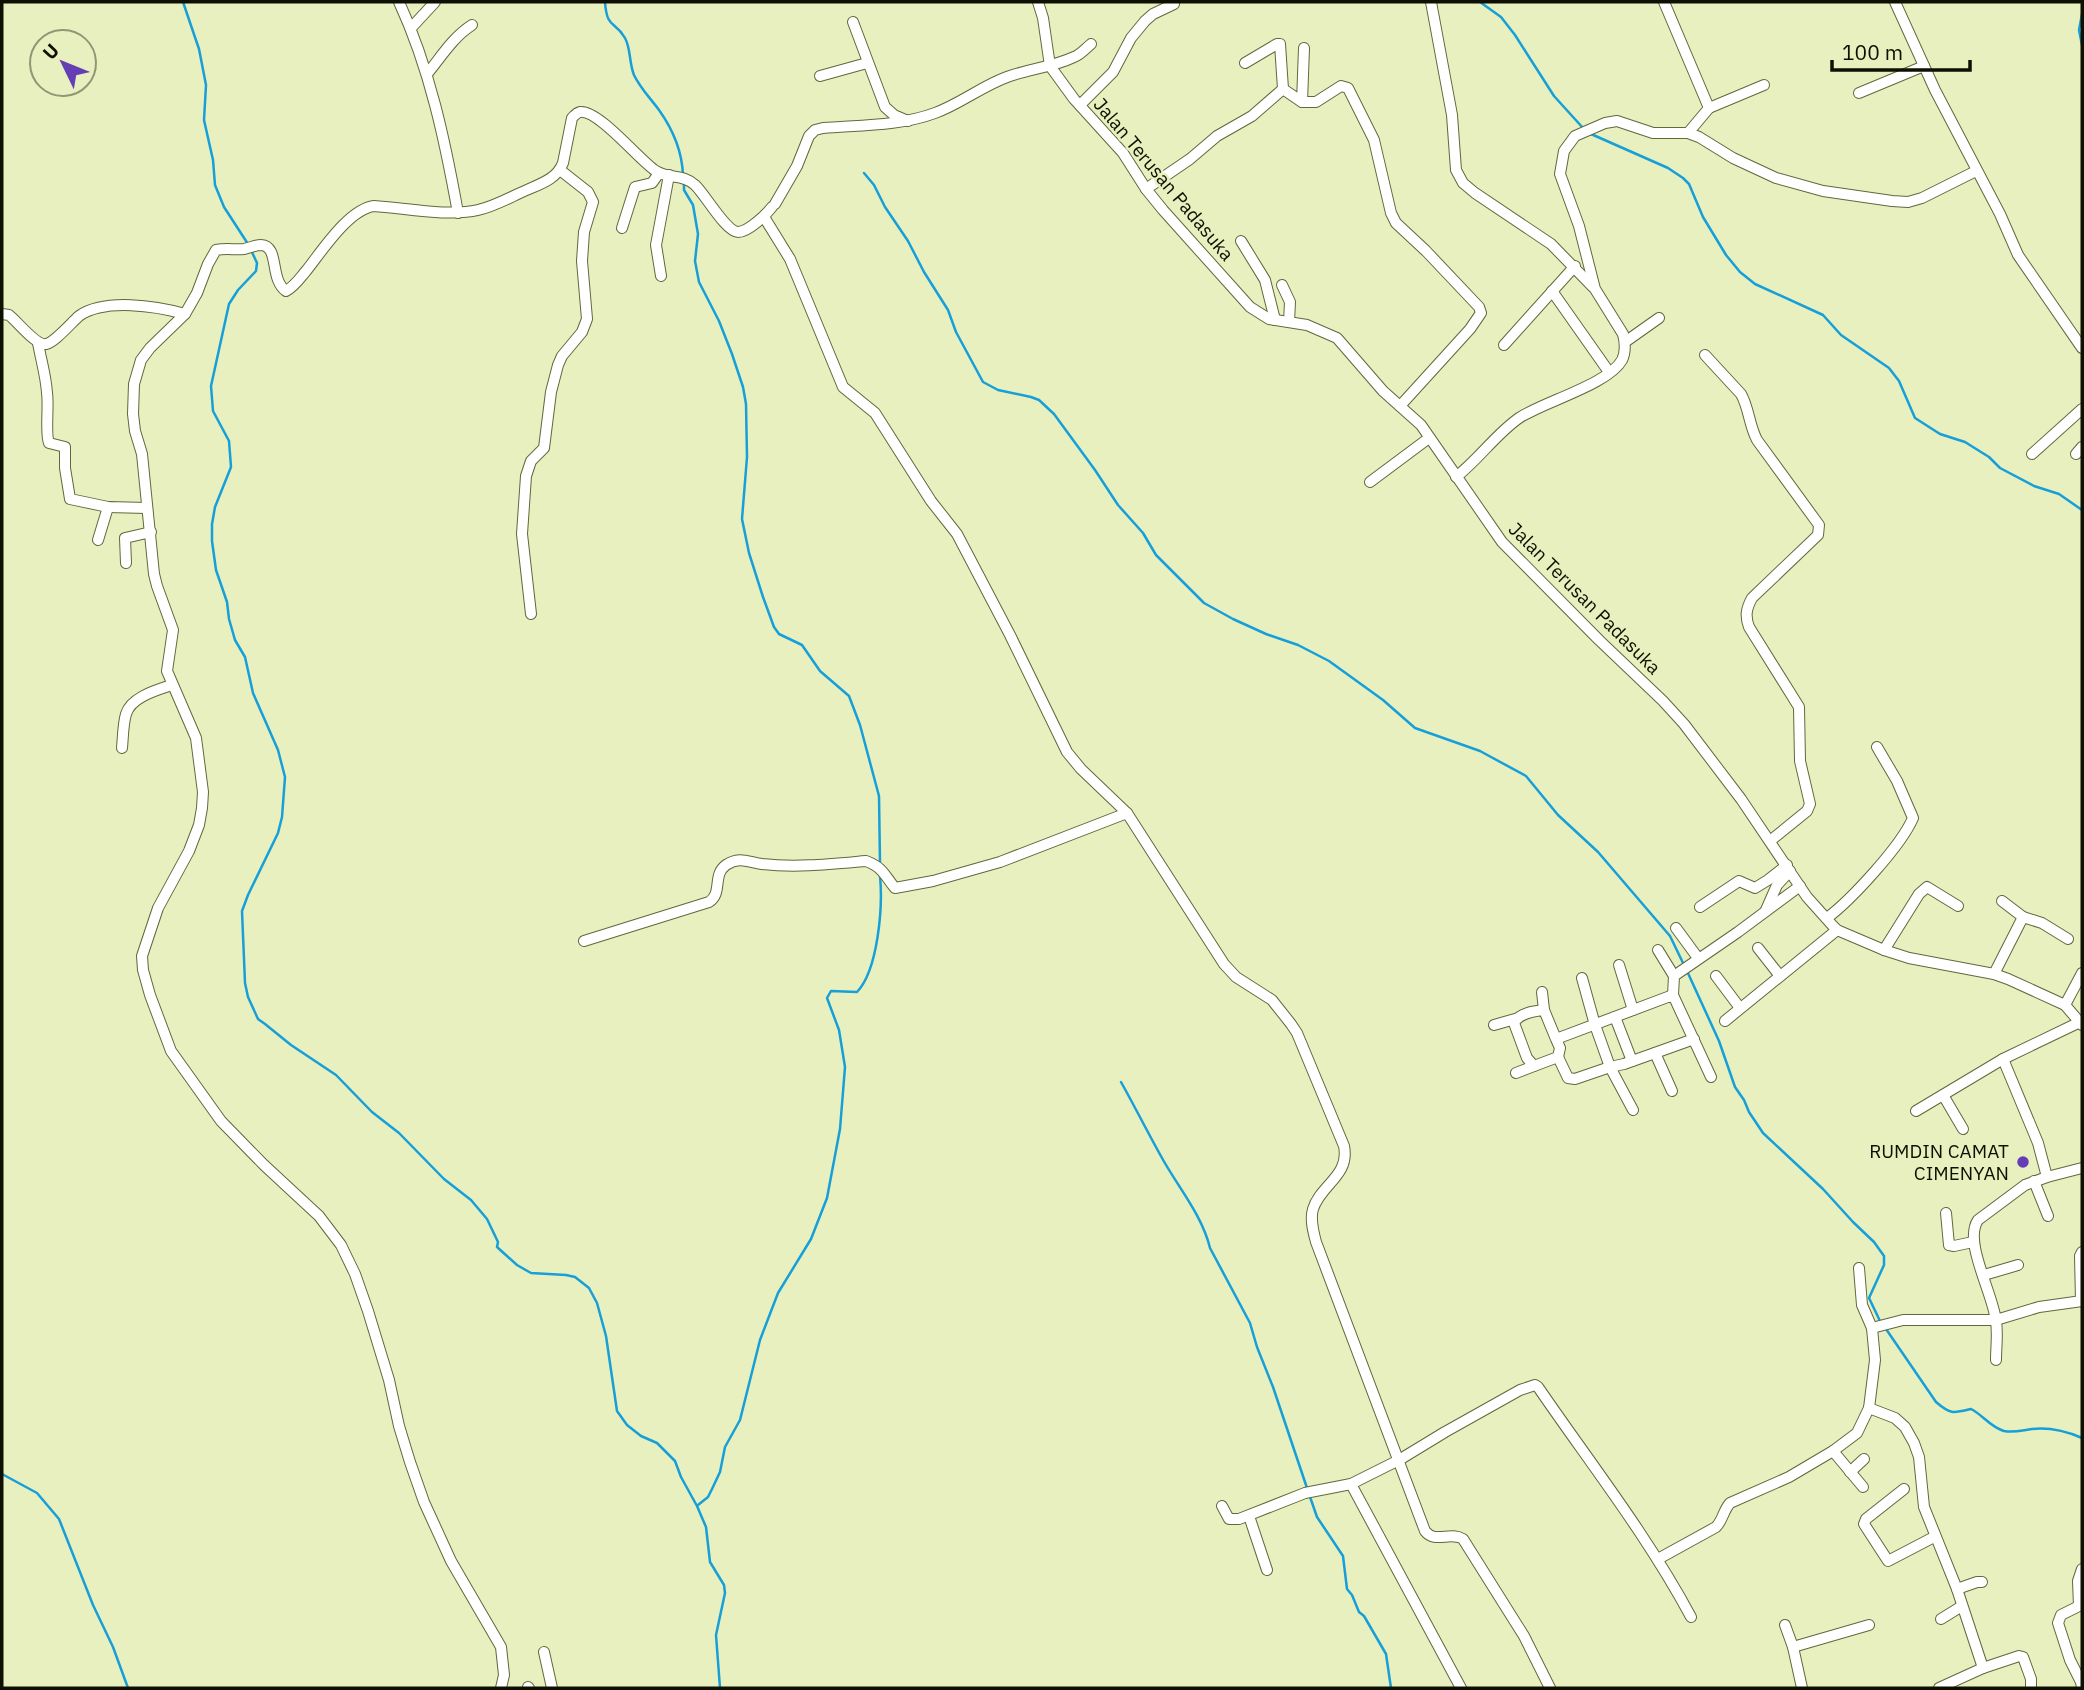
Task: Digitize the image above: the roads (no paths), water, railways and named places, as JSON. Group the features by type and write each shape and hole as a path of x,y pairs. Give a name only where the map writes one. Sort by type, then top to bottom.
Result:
{"street":[{"path":"399,2 427,74 445,140 458,213"},
{"path":"411,28 435,2"},
{"path":"1038,2 1050,66"},
{"path":"1432,2 1452,115 1456,170 1463,183 1551,244 1575,266 1595,289 1623,334 1625,342 1623,358 1617,367 1510,425 1456,477"},
{"path":"1664,2 1709,108"},
{"path":"1895,2 1976,171 2000,214 2018,256 2082,348"},
{"path":"1080,106 1113,72 1145,21 1174,4"},
{"path":"853,22 885,107 894,115 908,121"},
{"path":"427,74 462,31 472,25"},
{"path":"501,1688 504,1675 501,1647 451,1561 424,1502 399,1426 389,1380 368,1311 341,1245 319,1216 221,1121 171,1051 150,995 142,959 145,943 163,898 199,825 203,792 196,738 167,671 173,630 156,586 142,454 133,414 136,372 150,348 185,314 197,293 213,253 220,248 243,250 264,245 274,260 279,285 286,291 298,282 329,241 362,209 374,206 458,213 486,208 545,181 560,170 572,118 575,115 585,112 607,126 664,174 686,178 735,232 740,232 771,209 797,166 805,142 815,130 908,121 935,113 1007,77 1074,57 1091,44"},
{"path":"1245,63 1280,44 1283,89"},
{"path":"1302,102 1304,48"},
{"path":"820,76 867,63"},
{"name":"Jalan Terusan Padasuka","path":"1050,66 1062,85 1123,153 1146,189 1250,307 1275,320 1318,328 1337,338 1383,391 1421,425 1506,547 1684,724 1800,886 1838,930 1909,958 1994,974 2065,1005 2081,1023"},
{"path":"1859,93 1924,66"},
{"path":"1688,133 1709,108 1764,85"},
{"path":"1283,89 1302,102 1316,102 1341,86 1348,88 1374,140 1391,213 1396,222 1479,307 1481,313 1470,329 1400,406"},
{"path":"1146,189 1191,159 1217,136 1252,116 1283,89"},
{"path":"1595,289 1579,226 1560,174 1561,161 1568,143 1575,136 1605,123 1616,121 1653,134 1688,133 1699,136 1733,158 1776,178 1823,191 1868,199 1908,202 1922,198 1976,171"},
{"path":"531,614 522,534 526,476 531,461 544,448 551,392 558,365 582,332 587,319 582,261 584,232 593,202 588,192 560,170"},
{"path":"622,228 635,187 652,183 664,174"},
{"path":"661,276 656,245 664,174"},
{"path":"771,209 843,387 876,413 931,500 957,534 1067,752 1127,813 1224,964 1236,977 1272,1000 1297,1033 1346,1156 1345,1164 1316,1202 1312,1212 1312,1229 1427,1534 1435,1538 1450,1534 1463,1539 1524,1636 1550,1688"},
{"path":"1241,241 1265,280 1275,320"},
{"path":"1504,345 1575,266"},
{"path":"1282,285 1290,302 1289,322"},
{"path":"1552,291 1609,372"},
{"path":"38,343 51,341 79,317 96,308 150,307 185,314"},
{"path":"2,314 9,315 38,343 47,393 47,440 65,447 69,497 72,500 108,507 147,508"},
{"path":"1625,342 1659,318"},
{"path":"1705,355 1741,394 1757,440 1819,524 1820,530 1818,536 1752,598 1747,607 1749,627 1799,707 1800,761 1810,804 1807,811 1770,841"},
{"path":"2032,454 2082,408"},
{"path":"1370,482 1429,438"},
{"path":"98,540 108,507"},
{"path":"126,563 125,538 151,532"},
{"path":"122,748 125,718 131,706 153,692 172,685"},
{"path":"1827,918 1839,909 1885,858 1907,831 1913,818 1897,780 1877,747"},
{"path":"584,941 709,902 715,898 719,873 723,867 743,859 787,866 866,861 884,872 895,888 989,866 1127,813"},
{"path":"1700,907 1739,881 1755,888 1788,868"},
{"path":"1765,912 1788,868"},
{"path":"1674,976 1800,886"},
{"path":"1884,950 1919,894 1927,887 1958,906"},
{"path":"2002,901 2023,917 2042,923 2068,939"},
{"path":"1994,974 2023,917"},
{"path":"1676,929 1698,958"},
{"path":"1725,1021 1838,930"},
{"path":"1758,948 1780,976"},
{"path":"1658,950 1674,976 1674,995 1711,1077"},
{"path":"1619,965 1633,1010"},
{"path":"2065,1005 2082,974"},
{"path":"1716,976 1740,1008"},
{"path":"1582,978 1595,1025 1611,1067 1633,1110"},
{"path":"1542,992 1544,1010 1560,1048 1558,1057 1572,1080 1694,1039"},
{"path":"1556,1039 1674,995"},
{"path":"1494,1025 1544,1010"},
{"path":"1615,1017 1632,1061"},
{"path":"1515,1019 1514,1023 1527,1058 1534,1066"},
{"path":"1916,1111 2003,1059 2081,1023"},
{"path":"1655,1053 1672,1091"},
{"path":"1516,1073 1558,1057"},
{"path":"2003,1059 2038,1143 2047,1177"},
{"path":"1943,1094 1963,1129"},
{"path":"1996,1360 1996,1320 1973,1242 1974,1226 2002,1200 2025,1185 2082,1168"},
{"path":"2034,1181 2048,1216"},
{"path":"1946,1213 1949,1245 1973,1242"},
{"path":"1872,1328 1903,1320 1996,1320 2039,1307 2082,1301 2082,1252"},
{"path":"1984,1275 2018,1265"},
{"path":"1658,1559 1716,1527 1730,1503 1789,1477 1857,1433 1869,1408 1875,1360 1872,1328 1862,1305 1860,1268"},
{"path":"1222,1506 1229,1519 1239,1519 1305,1493 1351,1484 1399,1460 1520,1390 1535,1385 1599,1471 1658,1559 1691,1617"},
{"path":"1869,1408 1895,1418 1905,1427 1914,1443 1919,1457 1922,1500 1934,1537 1957,1589 1983,1668"},
{"path":"1833,1451 1863,1487"},
{"path":"1850,1472 1864,1459"},
{"path":"1351,1484 1461,1688"},
{"path":"1904,1489 1866,1518 1864,1524 1888,1561 1934,1537"},
{"path":"1249,1516 1266,1570"},
{"path":"2082,1569 2078,1581 2079,1606 2062,1615 2058,1623 2082,1688"},
{"path":"1957,1589 1982,1582"},
{"path":"1941,1619 1962,1606"},
{"path":"1785,1625 1802,1688"},
{"path":"1793,1647 1869,1625"},
{"path":"544,1652 552,1688"},
{"path":"1946,1687 1983,1668 2019,1656 2023,1657 2031,1679 2031,1688"}],"waterway":[{"path":"183,2 199,49 206,85 204,120 213,160 215,185 224,207 248,244"},
{"path":"605,2 610,21 627,42 636,80 673,133 679,149 683,175"},
{"path":"1480,2 1501,17 1554,96 1583,128"},
{"path":"2082,14 2079,30 2082,45"},
{"path":"1591,134 1668,168 1683,178 1689,184 1703,217 1726,255 1740,272 1755,284 1823,315 1841,335 1889,368 1899,381 1915,418 1940,434 1965,442 1989,457 2000,468 2034,486 2059,494 2082,510"},
{"path":"864,173 874,185 948,310 956,332 983,382 998,390 1039,400 1054,414 1118,505 1143,533 1156,555 1204,603 1233,619 1298,645 1329,661 1383,700 1415,728 1480,751 1526,776 1558,815 1598,852 1670,936 1684,965"},
{"path":"684,182 684,190 693,205 698,234 695,261 699,282 732,354 746,404 747,457 742,519 749,553 774,627 779,634 802,645 820,671 849,696 860,725 879,796 880,863"},
{"path":"251,250 257,263 256,271 229,304 211,386 213,411 229,441 231,467 215,507 212,524 216,570 227,602 235,640 245,657 253,693 278,750 285,777 278,833 242,911 248,997 258,1019 336,1075 444,1179 471,1200 487,1219 498,1242 497,1247 517,1265 531,1273 575,1277 589,1288 597,1303 606,1336 617,1411 627,1425 641,1436 657,1443 675,1461 706,1527 710,1562 724,1585 725,1593 716,1635 720,1688"},
{"path":"698,1505 708,1497 712,1489 720,1472 725,1447 740,1420 760,1340 778,1293 811,1239 827,1198 840,1129 845,1067 839,1030 827,998 831,991 857,992 870,969 880,921 880,876"},
{"path":"1687,971 1719,1041 1735,1087 1763,1133 1823,1189 1884,1256 1884,1265 1869,1298 1880,1321"},
{"path":"1121,1082 1162,1158 1196,1213 1210,1248 1250,1323 1307,1488"},
{"path":"1886,1329 1936,1402 1945,1409 1956,1412 1971,1409 2004,1431 2052,1429 2082,1438"},
{"path":"2,1474 37,1493 59,1519 128,1688"},
{"path":"1309,1494 1317,1517 1343,1556 1347,1589 1386,1654 1391,1688"}],"place":[{"name":"RUMDIN CAMAT CIMENYAN","path":"2023,1162"}]}
